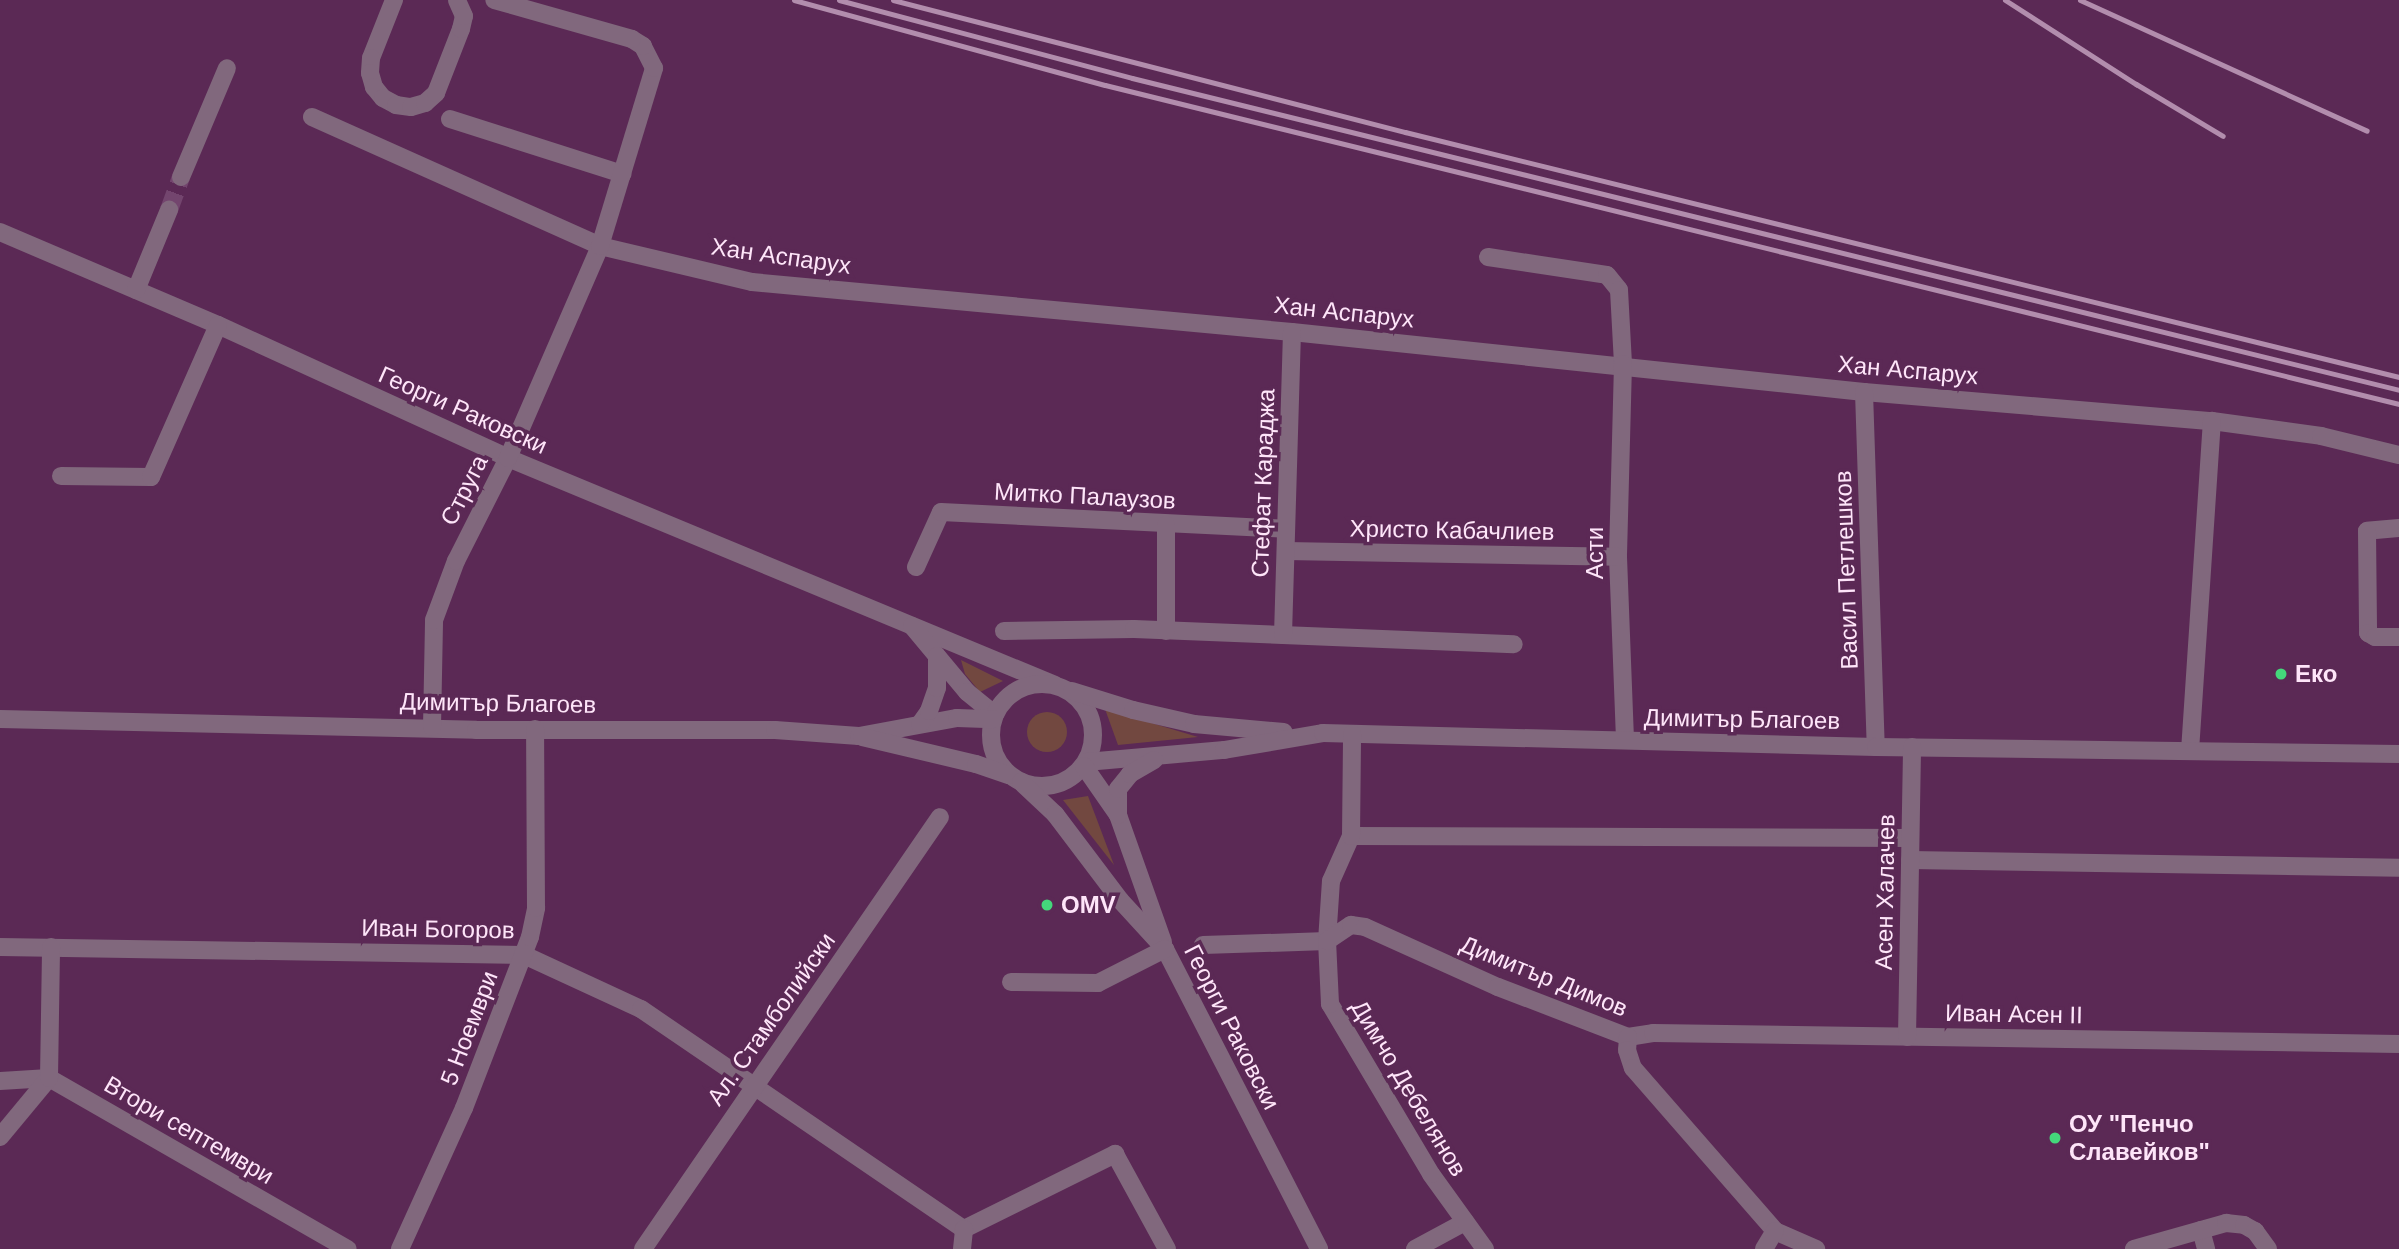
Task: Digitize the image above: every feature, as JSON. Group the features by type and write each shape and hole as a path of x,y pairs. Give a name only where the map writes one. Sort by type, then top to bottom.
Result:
{"street":[{"path":"394,0 371,58 370,73 374,87 383,98 396,105 411,107 425,103 436,93 464,16 457,0"},
{"name":"Струга","path":"432,727 434,620 456,561 508,458 600,246 654,68 643,46 632,39 494,0"},
{"path":"181,177 227,68"},
{"name":"Хан Аспарух","path":"312,117 600,246 752,282 1292,332 1864,391 2212,421 2321,436 2399,455"},
{"path":"450,119 622,174"},
{"path":"136,290 169,209"},
{"name":"Георги Раковски","path":"0,232 218,325 508,458 1061,687 1133,710 1194,724 1240,730 1322,733"},
{"name":"Асти","path":"1489,257 1607,275 1619,290 1623,365 1618,557 1625,740"},
{"path":"61,476 152,477 218,325"},
{"name":"Стефат Караджа","path":"1283,635 1292,332"},
{"name":"Васил Петлешков","path":"1864,391 1876,747"},
{"path":"2190,751 2212,421"},
{"name":"Митко Палаузов","path":"916,567 941,512 1286,529"},
{"path":"1166,525 1166,631"},
{"path":"2399,528 2368,529 2367,543 2368,633 2375,637 2399,637"},
{"name":"Христо Кабачлиев","path":"1286,551 1618,557"},
{"name":"Георги Раковски","path":"910,623 967,692 994,717"},
{"path":"1004,631 1166,631 1514,644"},
{"path":"920,724 929,711 937,688 937,656"},
{"path":"859,736 976,764 1032,786 1055,785 1066,781 1085,764 1093,747 1091,722 1080,700 1061,687 1034,685 1013,692 994,717 990,735 993,750 999,765 1016,779"},
{"name":"Димитър Благоев","path":"0,719 536,729 775,730 859,736 957,718 994,717"},
{"name":"5 Ноември","path":"400,1249 464,1108 524,955 536,908 536,729"},
{"name":"Димитър Благоев","path":"1085,764 1161,757 1322,733 1876,747 2399,754"},
{"path":"1352,734 1351,836 1910,838"},
{"name":"Асен Халачев","path":"1907,1037 1912,747"},
{"path":"1118,815 1118,789 1130,774 1161,757"},
{"path":"1011,982 1098,983 1165,949 1118,815 1085,764"},
{"name":"Георги Раковски","path":"1016,779 1055,814 1120,900 1165,949 1319,1249"},
{"name":"Ал. Стамболийски","path":"643,1249 940,817"},
{"name":"Димчо Дебелянов","path":"1351,836 1331,881 1327,941 1330,1004 1431,1174 1485,1249"},
{"path":"1910,860 2399,868"},
{"name":"Димитър Димов","path":"1327,941 1350,925 1365,927 1498,987 1628,1037 1627,1050 1633,1068 1775,1231 1816,1249"},
{"path":"1203,945 1327,941"},
{"name":"Иван Богоров","path":"0,947 524,955 642,1009 964,1229"},
{"path":"0,1137 49,1079 51,947"},
{"name":"Иван Асен II","path":"1628,1037 1653,1033 2399,1044"},
{"path":"0,1081 49,1079"},
{"name":"Втори септември","path":"49,1079 348,1249"},
{"path":"962,1249 964,1229 1115,1154 1167,1249"},
{"path":"1415,1249 1465,1222"},
{"path":"2134,1249 2226,1223 2244,1225 2255,1231 2269,1249"},
{"path":"2202,1230 2206,1249"},
{"path":"1764,1249 1775,1231"}],"shaded area":[{"path":"961,660 1003,681 980,692 965,674"},
{"path":"1105,709 1198,737 1118,745"},
{"path":"1047,712 1061,718 1067,732 1061,746 1047,752 1033,746 1027,732 1033,718"},
{"path":"1088,796 1114,865 1063,800"}],"tunnel":[{"path":"169,210 181,177"}],"railway":[{"path":"794,0 1105,85 2399,404"},
{"path":"839,0 1132,78 2399,390"},
{"path":"893,0 1405,132 2399,377"},
{"path":"2005,0 2223,136"},
{"path":"2080,0 2367,131"}],"place":[{"name":"Еко","path":"2281,674"},
{"name":"OMV","path":"1047,905"},
{"name":"ОУ \"Пенчо Славейков\"","path":"2055,1138"}]}
